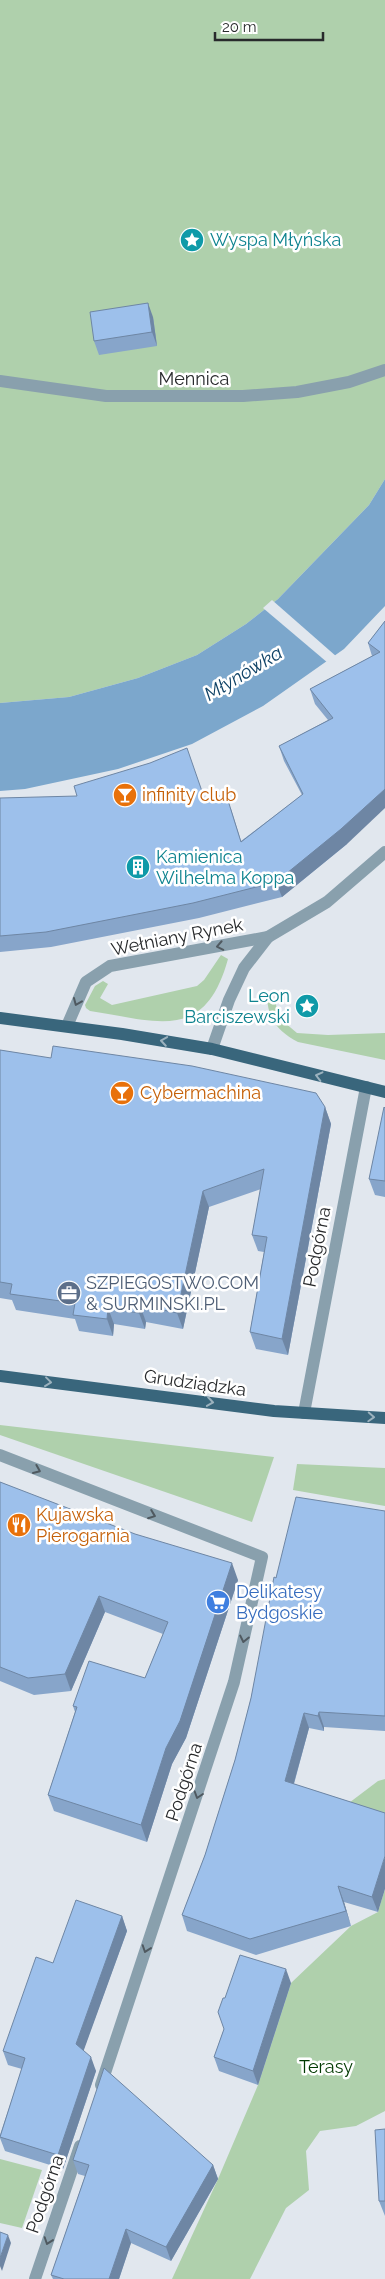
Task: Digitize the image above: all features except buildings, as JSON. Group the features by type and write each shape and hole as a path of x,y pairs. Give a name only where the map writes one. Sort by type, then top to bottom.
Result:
{"main road":[{"path":"0,1018 67,1026 212,1049 385,1092"},
{"name":"Grudziądzka","path":"0,1376 304,1413 385,1418"}],"street":[{"name":"Mennica","path":"0,381 106,396 243,396 296,392 349,382 385,370"},
{"name":"Wełniany Rynek","path":"67,1026 86,982 110,966 268,937 327,902 385,852"},
{"name":"Wełniany Rynek","path":"212,1049 229,1000 244,968 268,937"},
{"name":"Podgórna","path":"304,1413 366,1087"},
{"name":"Podgórna","path":"0,1455 262,1558 234,1682 96,2099"},
{"name":"Podgórna","path":"35,2279 83,2136"}],"green space":[{"name":"Wyspa Młyńska","path":"0,0 385,0 385,479 369,505 278,599 246,624 197,655 138,678 69,697 0,703"},
{"path":"221,955 228,959 218,986 206,1004 192,1015 175,1020 157,1021 90,1011 86,1008 85,1005 95,986 103,981 108,984 100,998 112,1005 197,986 204,980"},
{"path":"267,997 275,998 278,1017 297,1033 328,1035 385,1033 385,1060 298,1042 285,1034 272,1019"},
{"path":"0,1425 274,1457 252,1522 0,1435"},
{"path":"297,1464 385,1468 385,1506 293,1490"},
{"path":"385,1779 385,1827 337,1812 378,1781"},
{"name":"Terasy","path":"385,1889 385,2111 356,2126 320,2131 306,2151 309,2190 286,2208 250,2279 172,2279 218,2179 258,2085 291,1983 351,1926 378,1912"},
{"path":"0,2159 42,2170 22,2228 0,2223"}],"water":[{"name":"Młynówka","path":"385,479 385,606 344,649 263,706 192,744 118,769 25,789 0,791 0,703 69,697 138,678 197,655 246,624 278,599 369,505"}],"pier":[{"path":"272,600 337,657 328,663 263,608"}],"place":[{"name":"Wyspa Młyńska","path":"192,240"},
{"name":"infinity club","path":"125,795"},
{"name":"Kamienica Wilhelma Koppa","path":"138,867"},
{"name":"Leon Barciszewski","path":"307,1006"},
{"name":"Cybermachina","path":"122,1093"},
{"name":"SZPIEGOSTWO.COM & SURMINSKI.PL","path":"69,1293"},
{"name":"Kujawska Pierogarnia","path":"19,1525"},
{"name":"Delikatesy Bydgoskie","path":"218,1602"}]}
